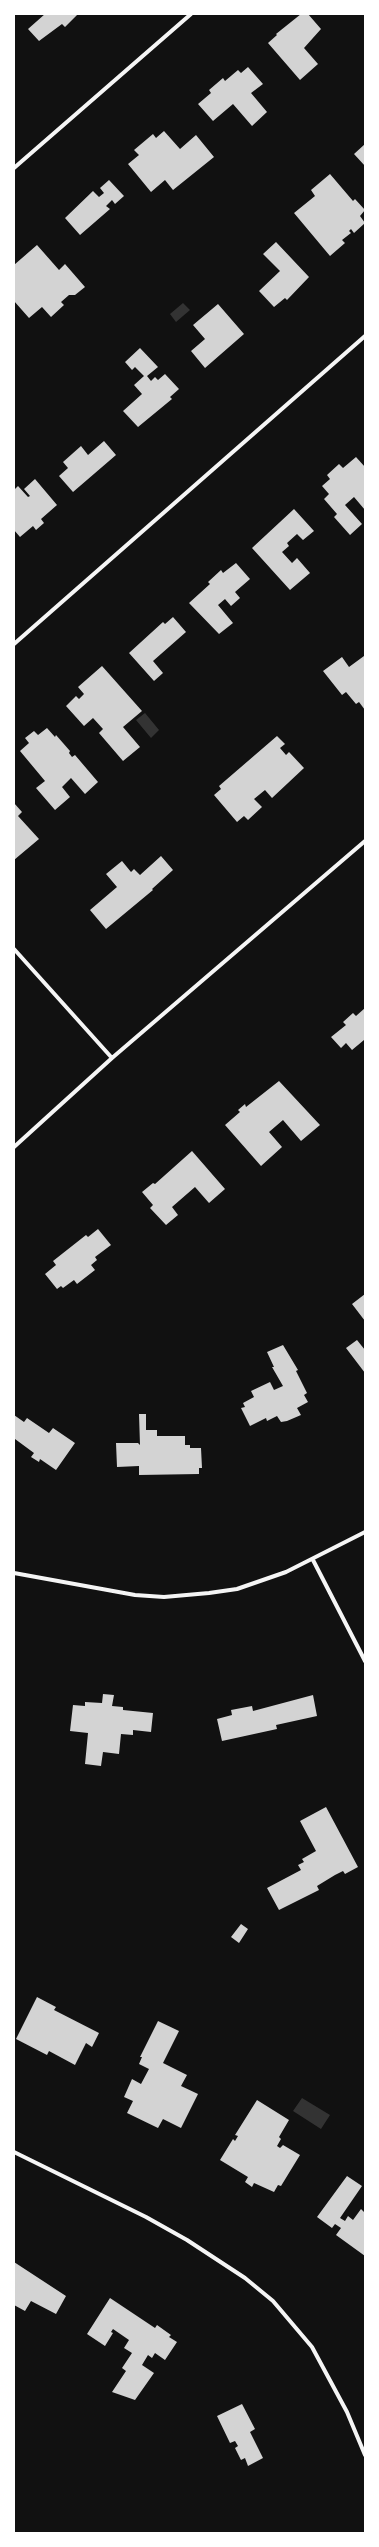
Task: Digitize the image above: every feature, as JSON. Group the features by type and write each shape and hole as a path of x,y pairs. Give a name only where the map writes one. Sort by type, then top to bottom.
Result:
{"street":[{"path":"14,168 191,14"},
{"path":"14,644 365,336"},
{"path":"14,1147 112,1058 365,841"},
{"path":"14,949 112,1058"},
{"path":"14,1574 101,1590 164,1597 237,1589 313,1560 365,1532"},
{"path":"313,1560 365,1661"},
{"path":"14,2152 188,2240 245,2278 273,2301 295,2325 316,2352 347,2412 365,2455"}],"shaded area":[{"path":"183,303 190,310 176,322 170,314"},
{"path":"145,713 159,730 151,738 136,720"},
{"path":"302,2098 330,2115 321,2129 293,2111"}],"building":[{"path":"45,14 78,14 65,27 62,24 39,41 28,29"},
{"path":"301,14 308,14 321,29 304,48 318,64 300,80 268,43 277,35 276,34"},
{"path":"248,67 263,84 251,93 267,112 252,126 233,104 213,121 198,104 211,93 209,90 223,78 225,81 238,70 241,73"},
{"path":"164,131 180,149 196,135 214,157 173,190 165,180 151,192 128,164 139,155 134,150 153,134 156,138"},
{"path":"365,144 365,166 354,154"},
{"path":"330,174 353,201 355,199 365,210 360,216 365,223 354,233 351,229 349,231 351,233 342,240 345,243 330,256 294,213 315,196 311,190"},
{"path":"109,180 124,196 115,204 112,200 106,206 110,209 80,235 65,218 93,191 99,197 104,193 100,188"},
{"path":"276,242 309,277 287,300 285,298 274,307 259,291 280,271 263,254"},
{"path":"37,245 59,270 65,264 85,287 75,295 69,295 61,302 64,305 51,317 42,307 29,318 14,301 14,265"},
{"path":"218,304 244,334 205,368 191,351 205,339 193,325"},
{"path":"140,348 158,367 147,376 151,381 155,377 158,380 165,374 179,389 170,397 172,399 138,427 123,411 142,394 134,385 144,376 135,367 132,370 125,362"},
{"path":"104,441 116,455 73,492 59,476 68,468 63,462 81,446 88,455"},
{"path":"356,457 365,467 365,510 354,497 345,505 362,524 350,535 334,517 337,514 324,499 329,494 322,486 330,479 327,475 339,464 343,468"},
{"path":"35,479 57,505 41,519 44,523 36,530 33,526 20,537 14,530 14,490 18,486 28,497 30,496 24,489"},
{"path":"294,509 314,531 303,540 297,534 287,543 289,546 282,552 292,563 297,558 310,573 290,590 252,548"},
{"path":"236,563 250,579 235,592 240,598 231,606 225,599 218,605 233,623 219,634 189,603 210,584 208,582 221,570 223,573"},
{"path":"173,617 186,632 153,661 163,673 154,681 129,653 163,622 165,624"},
{"path":"364,656 365,710 359,702 356,704 346,692 342,695 323,671 342,657 349,667"},
{"path":"102,666 142,711 123,727 140,747 123,761 99,733 103,729 93,718 84,726 66,706 76,696 79,699 84,694 78,687"},
{"path":"47,728 55,737 56,735 70,751 69,753 72,757 75,755 98,782 85,794 71,778 62,787 70,797 55,810 36,788 45,781 20,751 29,743 25,738 34,731 38,735"},
{"path":"277,736 285,744 280,748 286,755 289,752 304,768 272,798 265,790 254,799 262,807 248,820 244,816 237,822 214,795 221,789 219,786"},
{"path":"14,803 22,812 18,816 39,839 14,860"},
{"path":"161,856 173,870 152,889 153,890 106,929 90,910 117,887 106,874 122,861 131,872 134,869 140,875"},
{"path":"365,1008 364,1040 352,1050 346,1043 341,1048 331,1037 346,1025 343,1022 353,1013 356,1016"},
{"path":"279,1081 320,1125 301,1141 283,1120 269,1132 282,1147 261,1166 225,1125 240,1112 238,1110 245,1104 246,1107"},
{"path":"192,1151 225,1189 209,1203 195,1187 172,1207 178,1215 166,1225 150,1208 153,1205 142,1192 153,1183 155,1184"},
{"path":"98,1229 111,1245 95,1257 97,1260 91,1265 95,1270 77,1284 74,1280 63,1288 61,1286 57,1289 45,1274 56,1265 53,1261 86,1235 88,1237"},
{"path":"365,1294 365,1321 352,1304"},
{"path":"357,1340 365,1350 365,1373 346,1348"},
{"path":"283,1345 298,1370 296,1371 307,1393 304,1395 308,1402 297,1408 301,1415 287,1421 281,1422 277,1416 267,1421 266,1418 250,1426 241,1408 245,1407 243,1403 254,1397 251,1391 270,1382 274,1390 283,1386 272,1367 274,1367 267,1352"},
{"path":"139,1414 146,1414 146,1430 157,1430 157,1436 185,1436 185,1445 190,1445 190,1448 201,1448 202,1468 199,1468 199,1474 139,1475 139,1466 117,1467 116,1443 138,1443 140,1445"},
{"path":"14,1415 24,1422 27,1418 49,1433 53,1428 75,1443 56,1470 40,1459 39,1462 31,1457 34,1453 15,1439 14,1441"},
{"path":"103,1694 114,1695 112,1706 123,1707 123,1710 153,1713 151,1732 133,1730 133,1735 121,1734 119,1754 103,1752 101,1766 85,1764 88,1733 70,1731 73,1705 85,1706 85,1702 102,1703"},
{"path":"313,1695 317,1716 276,1725 277,1729 222,1741 217,1719 232,1715 231,1710 252,1706 253,1711"},
{"path":"326,1807 358,1867 345,1874 343,1871 335,1875 317,1886 319,1890 279,1910 267,1888 301,1870 298,1865 304,1862 302,1859 316,1851 300,1821"},
{"path":"241,1924 248,1929 239,1943 231,1937"},
{"path":"37,1997 56,2007 54,2010 99,2033 92,2047 86,2043 75,2065 49,2051 47,2055 16,2039"},
{"path":"158,2021 179,2031 163,2063 187,2075 181,2086 198,2094 181,2128 163,2119 158,2128 127,2113 133,2101 124,2097 132,2079 141,2084 149,2069 139,2064 142,2057 140,2057"},
{"path":"257,2100 289,2120 279,2137 281,2139 277,2146 280,2148 283,2145 300,2155 281,2186 278,2185 274,2192 254,2183 252,2187 245,2182 248,2177 220,2160 233,2139 235,2141 238,2136 235,2135"},
{"path":"347,2176 362,2186 340,2218 345,2221 348,2216 353,2220 361,2209 365,2213 365,2256 336,2235 341,2228 335,2224 332,2228 317,2217"},
{"path":"14,2262 66,2296 56,2314 31,2301 25,2311 14,2305"},
{"path":"110,2298 155,2328 157,2325 171,2335 169,2337 177,2342 165,2360 155,2353 152,2358 148,2355 142,2365 154,2373 135,2400 112,2392 126,2371 122,2368 132,2353 124,2348 129,2340 113,2329 111,2332 113,2333 105,2346 87,2334"},
{"path":"242,2404 255,2429 250,2432 263,2458 248,2466 245,2458 241,2460 235,2448 238,2446 235,2441 230,2443 217,2416"}]}
